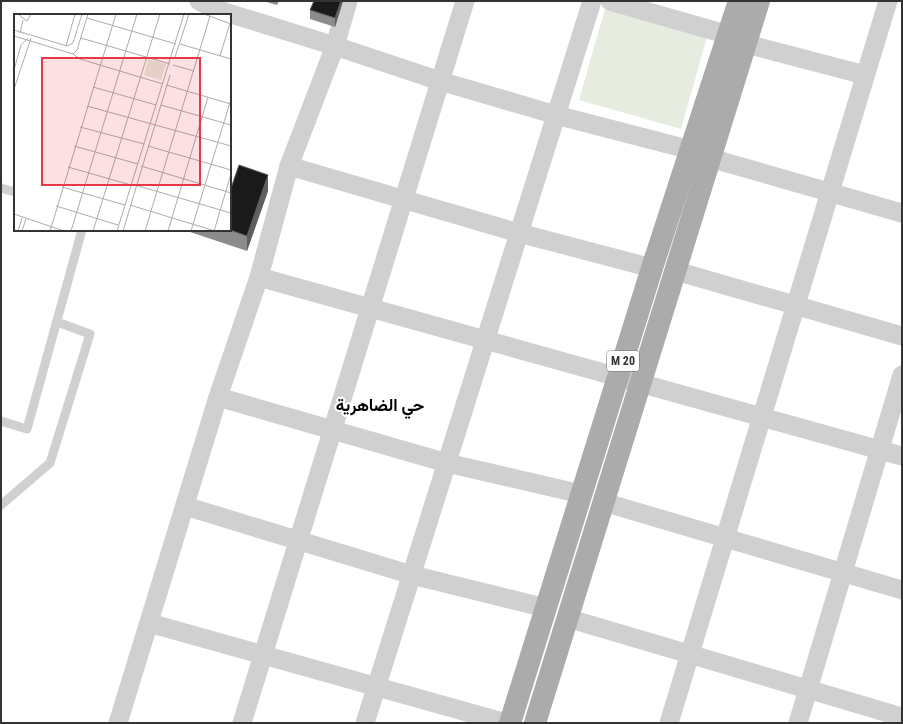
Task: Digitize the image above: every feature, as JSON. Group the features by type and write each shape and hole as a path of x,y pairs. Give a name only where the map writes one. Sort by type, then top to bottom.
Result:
{"main road":[{"name":"M 20","path":"737,39 739,1"},
{"name":"M 20","path":"510,723 652,268 700,154 737,39 759,1"},
{"name":"M 20","path":"535,723 640,382 676,271 700,154"}],"street":[{"path":"199,1 215,9 336,46 440,81 556,115 700,154 902,213"},
{"path":"118,723 218,397 259,277 289,166 336,46 348,1"},
{"path":"242,723 465,1"},
{"path":"365,723 592,1"},
{"path":"610,1 865,76"},
{"path":"669,723 888,1"},
{"path":"289,166 519,233 652,268"},
{"path":"676,271 902,336"},
{"path":"259,277 902,456"},
{"path":"798,723 902,375"},
{"path":"218,397 447,463 581,494"},
{"path":"603,502 902,590"},
{"path":"185,506 412,576 546,608"},
{"path":"567,618 902,717"},
{"path":"149,623 506,723"}],"lane":[{"path":"1,188 14,192"},
{"path":"1,421 27,429 82,231"},
{"path":"1,505 50,463 90,334 57,322"}],"shaded area":[{"path":"605,9 707,37 681,129 579,100"}],"building":[{"path":"314,1 341,1 335,18 310,10"},
{"path":"239,165 268,175 247,236 231,230 231,188"}],"district":[{"name":"حي الضاهرية","path":"380,405"}]}
